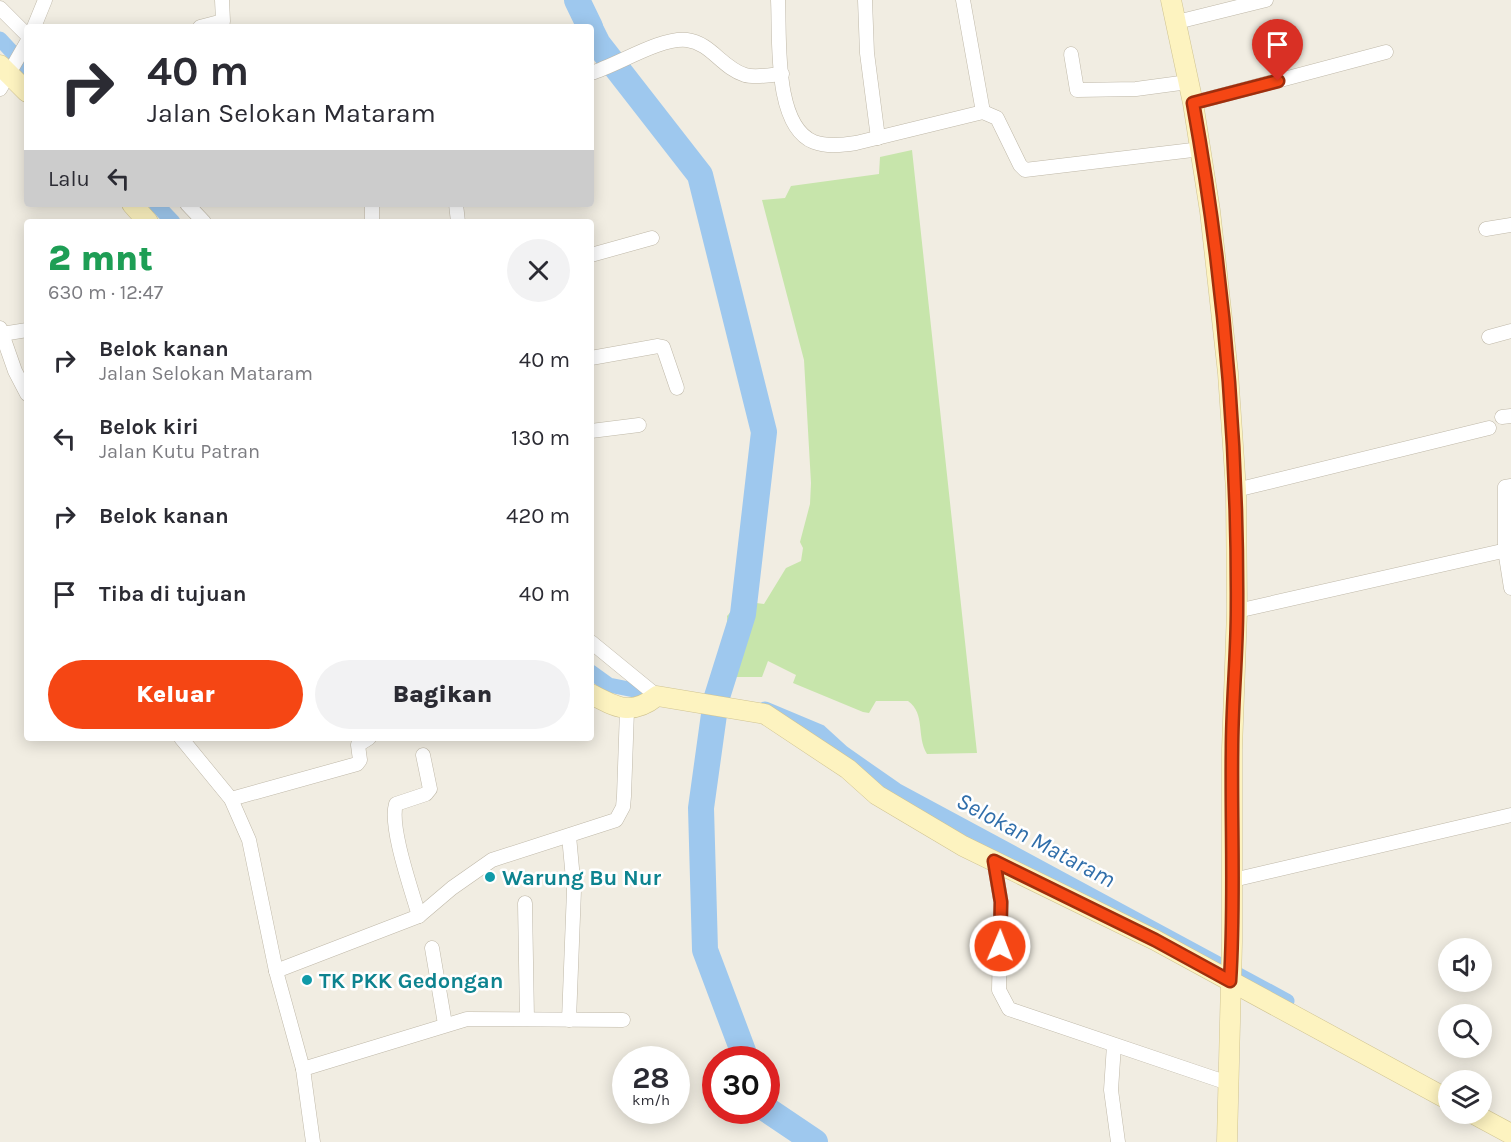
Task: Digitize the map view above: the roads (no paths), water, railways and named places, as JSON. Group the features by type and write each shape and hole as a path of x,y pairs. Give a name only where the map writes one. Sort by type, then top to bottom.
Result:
{"street":[{"path":"35,24 45,0"},
{"path":"222,0 223,24"},
{"path":"778,0 785,101 797,129 814,142 838,146 983,112 997,118 1025,171 1201,149"},
{"path":"865,0 867,53 878,138"},
{"path":"963,0 983,112"},
{"path":"1171,0 1201,149 1228,373 1236,490 1237,610 1232,749 1233,880 1227,1142"},
{"path":"1177,22 1266,0"},
{"path":"0,8 24,38"},
{"path":"596,72 668,42 686,40 703,44 727,68 747,76 782,74"},
{"path":"24,44 5,74 24,90"},
{"path":"1193,103 1386,52"},
{"path":"1071,54 1077,90 1136,89 1188,82"},
{"path":"135,207 145,219"},
{"path":"190,207 201,219"},
{"path":"1486,229 1511,225"},
{"path":"594,254 652,238"},
{"path":"24,330 1,331 15,371 24,388"},
{"path":"1489,337 1511,331"},
{"path":"594,357 657,346 663,347 677,388"},
{"path":"594,431 639,425"},
{"path":"1236,490 1489,428"},
{"path":"1511,486 1505,487 1511,588"},
{"path":"1237,610 1508,550"},
{"path":"594,645 657,699"},
{"path":"594,695 627,710 657,699 765,714 848,769 877,795 963,846 1231,977 1438,1094"},
{"path":"276,971 419,916 452,888 492,860 616,820 623,807 627,710"},
{"path":"183,741 231,799 249,840 276,971 303,1069 313,1142"},
{"path":"231,799 357,764 360,760 358,745 364,741"},
{"path":"419,916 398,841 394,810 396,804 426,794 430,789 423,755"},
{"path":"1233,880 1511,815"},
{"path":"568,836 574,890 569,1020"},
{"path":"994,861 1001,902 999,990 1009,1009 1228,1083"},
{"path":"525,903 527,1019"},
{"path":"432,948 445,1024"},
{"path":"303,1069 467,1019 623,1020"},
{"path":"1113,1046 1111,1089 1118,1142"},
{"path":"1492,1124 1511,1134"}],"waterway":[{"path":"577,0 589,24"},
{"path":"594,36 700,175 764,432 743,614 716,700 701,808 705,950 741,1046"},
{"name":"Selokan Mataram","path":"0,39 24,65"},
{"name":"Selokan Mataram","path":"159,207 170,219"},
{"name":"Selokan Mataram","path":"594,674 609,685 659,695"},
{"name":"Selokan Mataram","path":"765,709 820,732 843,753 896,790 1287,1001"},
{"path":"780,1118 815,1142"}],"place":[{"name":"Warung Bu Nur","path":"490,877"},
{"name":"TK PKK Gedongan","path":"307,980"}]}
